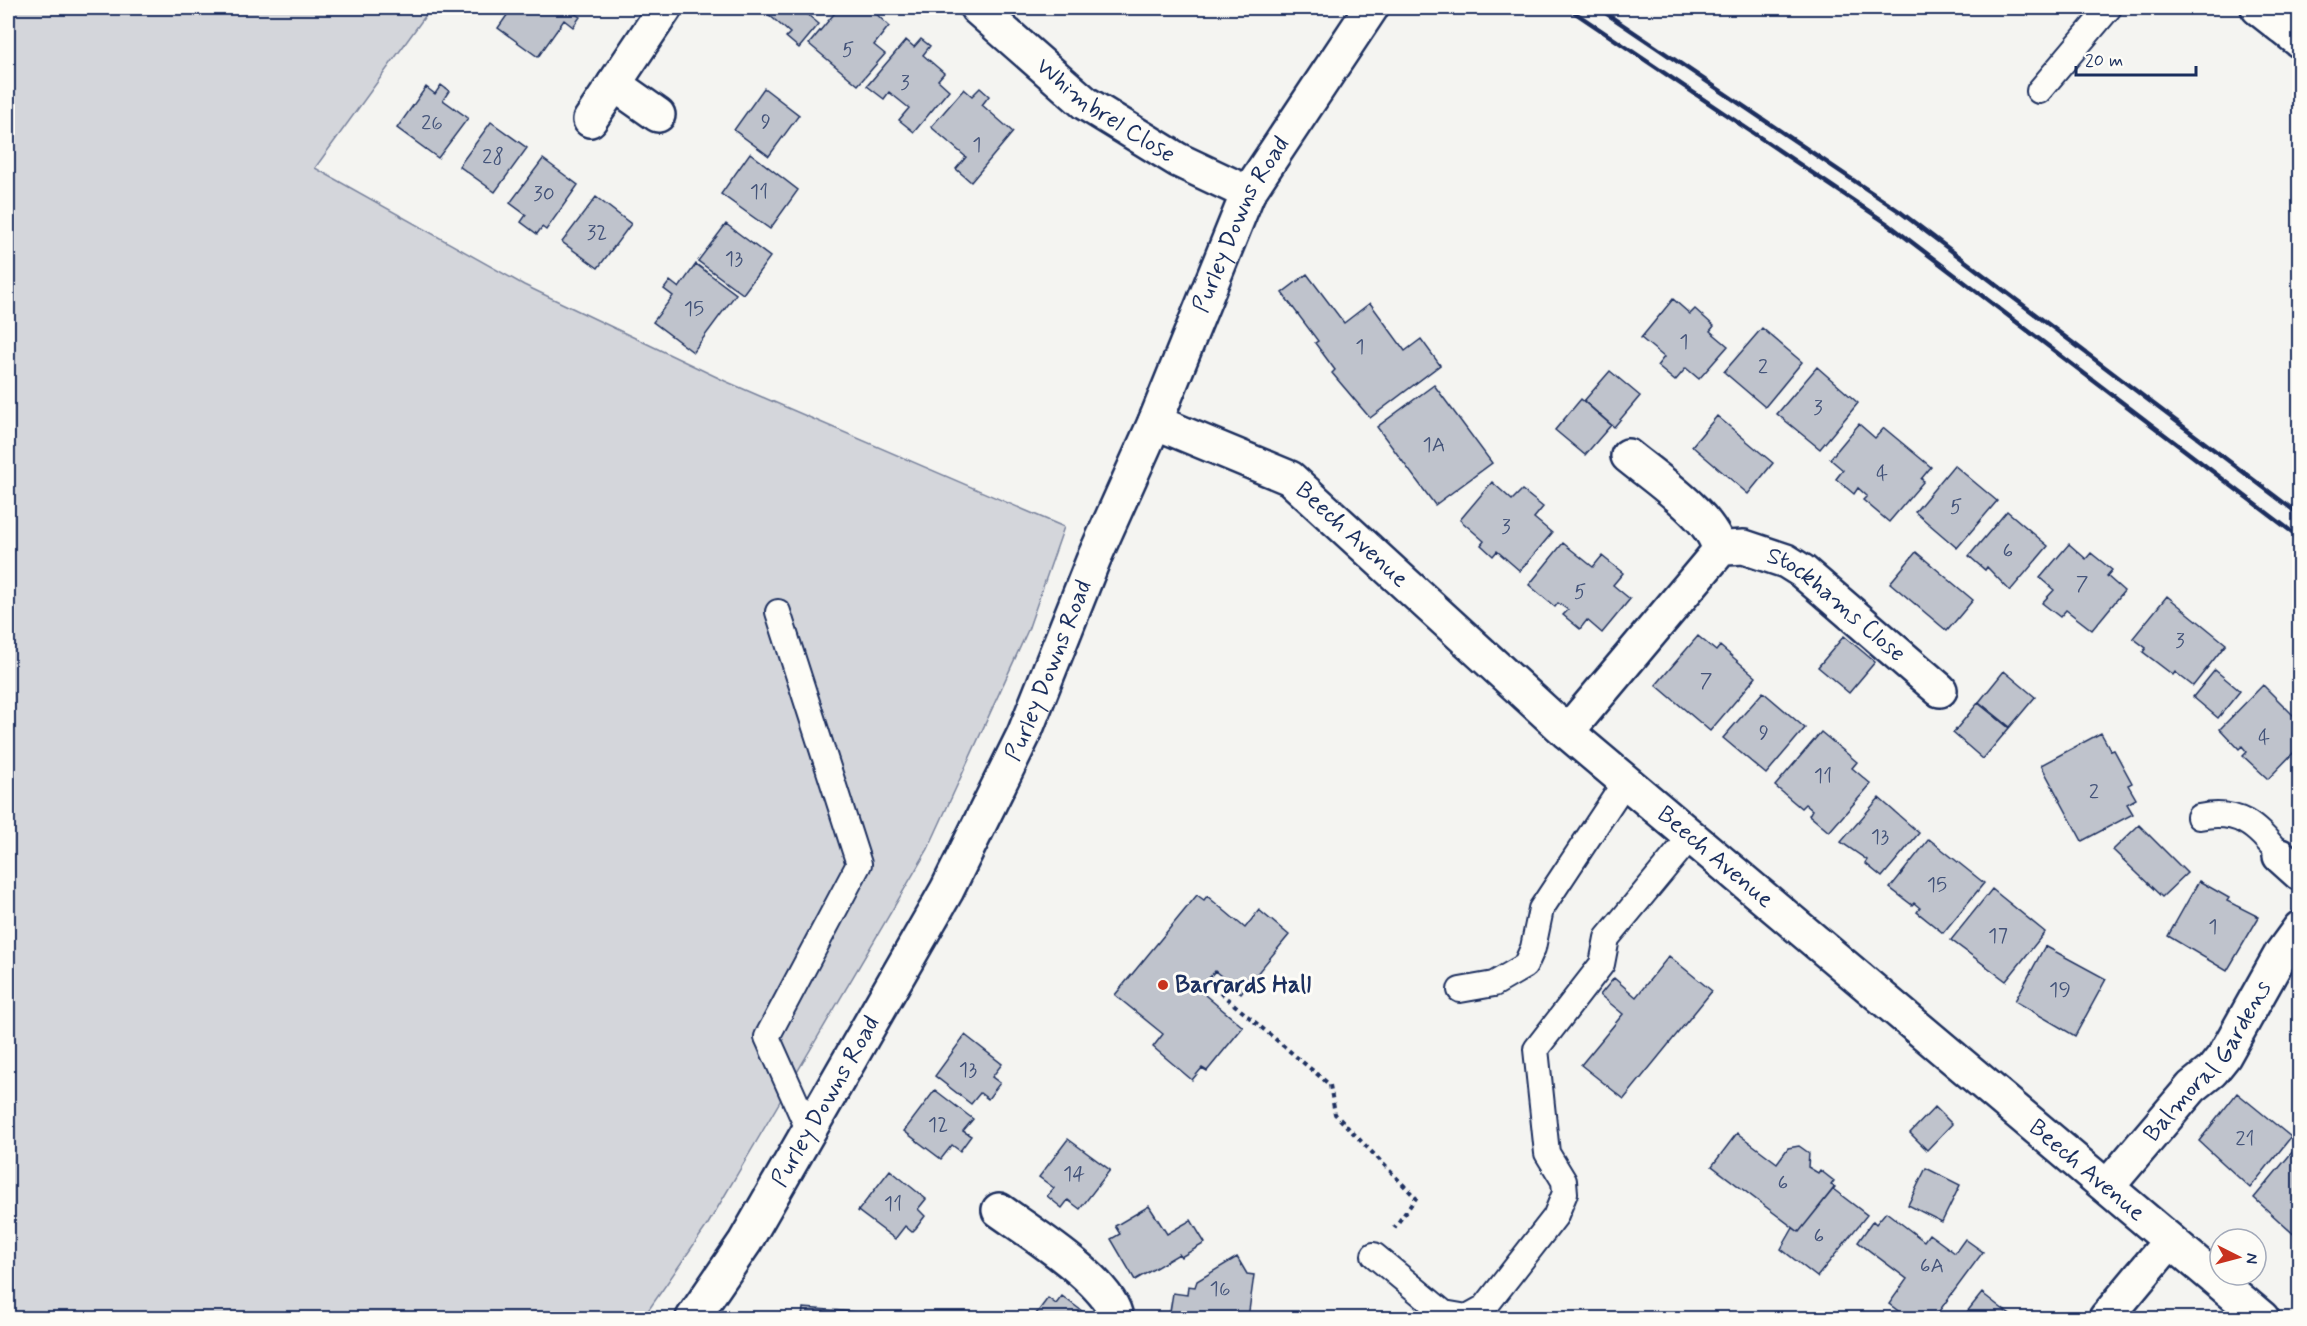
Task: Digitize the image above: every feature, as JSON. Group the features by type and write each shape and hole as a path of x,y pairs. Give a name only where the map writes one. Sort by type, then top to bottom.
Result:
{"street":[{"path":"590,120 665,8"},
{"name":"Whimbrel Close","path":"977,8 1085,104 1178,160 1248,192"},
{"name":"Purley Downs Road","path":"693,1318 746,1242 947,890 1014,755 1094,558 1155,422 1248,192 1371,8"},
{"path":"2258,8 2300,41"},
{"path":"614,84 658,116"},
{"name":"Beech Avenue","path":"1155,422 1290,478 1567,732 1692,835 2262,1318"},
{"path":"1567,732 1719,551 1717,543 1700,518 1628,456"},
{"name":"Stockhams Close","path":"1719,551 1726,548 1744,547 1786,561 1802,571 1940,690"},
{"name":"Balmoral Gardens","path":"2107,1187 2192,1087 2212,1071 2224,1056 2281,954 2300,928"},
{"path":"999,1209 1098,1284 1115,1311 1116,1318"},
{"path":"2106,1318 2170,1241"}],"lane":[{"path":"2039,91 2109,8"},
{"path":"778,612 859,864 767,1037 809,1131"},
{"path":"1460,990 1494,984 1525,966 1533,948 1541,909 1625,782"},
{"path":"2199,817 2217,813 2232,814 2246,822 2290,865"},
{"path":"1374,1255 1444,1313 1467,1317 1485,1307 1555,1217 1565,1192 1564,1181 1547,1153 1536,1048 1602,964 1607,938 1692,835"}],"path":[{"path":"1206,981 1329,1084 1335,1114 1416,1198 1374,1255"}],"shaded area":[{"path":"8,8 431,8 315,168 524,285 725,381 1064,527 1028,630 928,849 708,1224 643,1318 8,1318"}],"building":[{"path":"512,8 573,8 571,11 580,17 573,27 564,20 538,57 498,28"},
{"path":"761,8 814,8 808,15 819,24 799,48 786,37 790,33"},
{"path":"839,8 870,8 889,26 874,45 885,54 858,85 809,44"},
{"path":"921,39 930,46 923,55 944,73 938,80 949,90 914,132 899,120 909,108 889,92 884,99 867,86 906,40 914,47"},
{"path":"441,85 449,91 443,100 468,118 438,158 397,128 426,87 435,94"},
{"path":"764,88 799,115 769,156 734,130"},
{"path":"980,88 989,96 982,105 1013,132 971,182 956,169 966,157 931,127 964,89 972,96"},
{"path":"491,122 527,148 495,192 459,166"},
{"path":"750,153 798,190 770,229 721,194"},
{"path":"543,159 578,185 546,230 542,227 537,234 521,222 526,215 510,203"},
{"path":"596,197 631,224 598,268 562,242"},
{"path":"726,224 770,257 743,294 698,261"},
{"path":"696,264 736,294 693,352 653,322 673,296 664,289 670,281 679,288"},
{"path":"1307,274 1344,323 1370,303 1405,351 1421,339 1440,365 1370,418 1332,373 1335,370 1315,343 1318,341 1282,293"},
{"path":"1673,299 1690,314 1695,309 1714,326 1710,331 1728,346 1699,379 1686,368 1675,381 1657,366 1664,357 1641,338"},
{"path":"1762,328 1802,362 1765,407 1724,372"},
{"path":"1817,367 1858,403 1820,449 1777,414"},
{"path":"1610,371 1640,396 1614,427 1584,401"},
{"path":"1434,385 1492,463 1435,505 1377,427"},
{"path":"1581,399 1611,425 1585,455 1555,430"},
{"path":"1717,416 1773,463 1748,494 1692,446"},
{"path":"1859,424 1875,438 1884,428 1931,467 1921,479 1924,481 1889,522 1863,500 1867,496 1858,488 1854,494 1836,479 1843,470 1830,459"},
{"path":"1954,465 1997,501 1957,548 1915,512"},
{"path":"1492,482 1512,500 1522,490 1543,507 1534,518 1552,533 1520,571 1497,551 1493,556 1481,545 1484,541 1460,520"},
{"path":"2007,511 2048,546 2010,591 1987,567 1985,570 1969,556"},
{"path":"1563,543 1593,567 1602,556 1623,573 1613,585 1630,599 1602,633 1587,620 1580,629 1563,615 1568,610 1558,603 1555,607 1529,585"},
{"path":"2069,544 2086,559 2091,553 2112,570 2107,576 2124,591 2092,630 2066,610 2060,617 2042,603 2054,590 2040,578"},
{"path":"1916,552 1973,600 1947,631 1890,583"},
{"path":"2167,596 2226,644 2193,686 2175,672 2173,675 2143,652 2146,648 2133,638"},
{"path":"1698,636 1716,651 1720,646 1756,677 1710,731 1656,685"},
{"path":"1844,636 1875,662 1849,693 1818,667"},
{"path":"2215,670 2240,691 2218,718 2193,697"},
{"path":"2004,671 2035,697 2010,727 1979,702"},
{"path":"2263,685 2300,722 2300,746 2268,779 2243,756 2247,752 2242,746 2239,749 2220,729"},
{"path":"1763,692 1805,728 1766,774 1723,738"},
{"path":"1978,703 2009,728 1983,759 1953,733"},
{"path":"1821,732 1857,762 1852,768 1871,784 1829,832 1809,815 1812,810 1805,804 1801,808 1775,786"},
{"path":"2101,733 2111,751 2114,750 2132,783 2128,785 2136,799 2127,804 2133,814 2082,841 2041,765"},
{"path":"1879,798 1919,833 1882,877 1865,863 1867,860 1841,842"},
{"path":"2139,825 2187,873 2162,897 2113,850"},
{"path":"1929,839 1984,883 1943,933 1917,912 1920,908 1914,903 1912,905 1890,888"},
{"path":"2199,881 2229,898 2227,901 2259,917 2227,971 2168,936"},
{"path":"1992,889 2045,932 2006,981 1951,940"},
{"name":"Barrards Hall","path":"1197,895 1204,900 1207,896 1245,928 1259,910 1289,935 1241,993 1215,971 1199,990 1243,1027 1207,1071 1202,1068 1192,1080 1153,1047 1163,1034 1115,995"},
{"path":"2045,946 2106,979 2075,1036 2015,1001"},
{"path":"1669,956 1712,991 1624,1099 1581,1065 1623,1014 1600,995 1614,978 1636,997"},
{"path":"965,1035 1002,1064 992,1077 1000,1083 988,1099 980,1093 971,1104 935,1076"},
{"path":"935,1090 973,1119 963,1131 971,1136 960,1151 952,1145 941,1159 904,1131"},
{"path":"2237,1093 2291,1137 2250,1188 2199,1141"},
{"path":"1935,1107 1952,1124 1927,1150 1910,1133"},
{"path":"1737,1133 1777,1163 1788,1148 1799,1146 1809,1153 1808,1167 1818,1173 1820,1170 1834,1181 1831,1185 1835,1187 1799,1232 1712,1166"},
{"path":"1068,1139 1110,1170 1080,1209 1068,1200 1062,1208 1047,1196 1054,1188 1039,1177"},
{"path":"2293,1151 2300,1157 2300,1240 2254,1198"},
{"path":"1926,1168 1960,1185 1942,1222 1908,1205"},
{"path":"890,1170 926,1199 918,1209 925,1216 916,1228 912,1232 905,1226 895,1239 858,1211"},
{"path":"1833,1189 1867,1215 1817,1277 1781,1249 1793,1228 1799,1232"},
{"path":"1149,1206 1167,1234 1191,1220 1205,1243 1181,1257 1179,1254 1135,1280 1111,1239 1120,1234 1115,1226"},
{"path":"1886,1212 1924,1241 1929,1234 1955,1253 1965,1239 1983,1252 1934,1318 1908,1318 1889,1304 1907,1279 1858,1242 1873,1221 1876,1224"},
{"path":"1237,1257 1247,1274 1254,1275 1248,1318 1169,1318 1173,1293 1187,1295 1188,1286 1195,1287 1197,1281"},
{"path":"1982,1293 2014,1318 1962,1318"},
{"path":"1062,1296 1086,1314 1082,1318 1033,1318 1048,1298 1056,1304"},
{"path":"803,1308 856,1312 856,1318 802,1318"},
{"path":"856,1312 893,1313 892,1318 856,1318"},
{"path":"2033,1312 2041,1318 2028,1318"}],"railway":[{"path":"1568,8 1888,224 2300,538"},
{"path":"1598,8 1899,211 2300,515"}],"place":[{"name":"Barrards Hall","path":"1163,985"}]}
